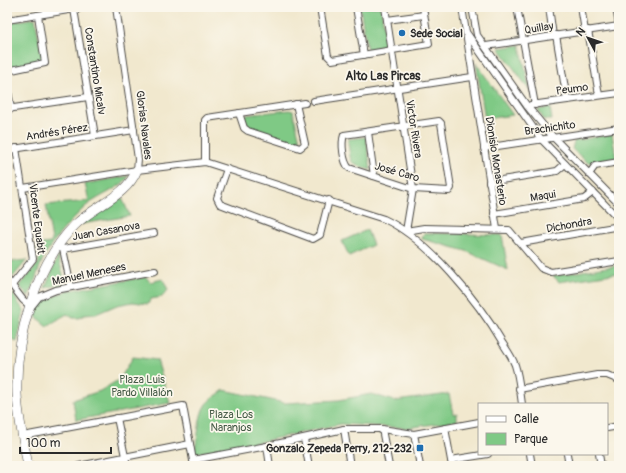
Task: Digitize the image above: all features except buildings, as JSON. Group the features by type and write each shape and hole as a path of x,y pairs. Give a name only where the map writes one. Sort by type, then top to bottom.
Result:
{"street":[{"path":"7,20 87,7"},
{"name":"Glorias Navales","path":"28,466 17,396 18,364 24,329 41,275 60,247 82,219 126,188 134,179 137,170 138,159 116,7"},
{"path":"320,7 328,56 332,60 429,44 423,7"},
{"path":"356,7 364,55"},
{"name":"Victor Rivera","path":"385,7 413,189 406,231"},
{"name":"Dionisio Monasterio","path":"462,7 496,229"},
{"path":"472,7 475,30 527,106 553,137 618,202"},
{"path":"517,7 522,41 535,105"},
{"path":"549,7 567,100"},
{"path":"581,7 599,95"},
{"path":"616,7 619,26"},
{"name":"Constantino Micalv","path":"74,9 95,136"},
{"path":"7,70 45,63 38,15"},
{"path":"387,20 424,15"},
{"name":"Quillay","path":"486,46 619,26"},
{"path":"466,32 541,139 619,219"},
{"path":"314,102 472,77"},
{"path":"7,85 9,109 88,97"},
{"name":"Peumo","path":"527,106 619,92"},
{"path":"205,162 205,120 207,118 305,103"},
{"path":"239,113 244,128 248,131 300,148 304,144 296,104"},
{"name":"José Caro","path":"439,121 442,123 451,188 449,191 413,189 349,168 346,165 342,140 344,135 368,132 439,121"},
{"name":"Brachichito","path":"484,148 619,128"},
{"name":"Andrés Pérez","path":"7,150 134,130"},
{"path":"368,132 374,176"},
{"name":"Vicente Equabit","path":"12,285 33,259 16,148"},
{"path":"23,188 137,170 205,162 329,200 384,219 406,231 445,267 473,299 494,328 515,365 522,403"},
{"path":"589,174 595,166 619,162"},
{"path":"489,182 557,171 565,164"},
{"path":"228,169 217,198 220,204 314,238 320,235 329,200"},
{"name":"Maqui","path":"494,214 584,199 593,192"},
{"name":"Dichondra","path":"521,243 614,227 619,222"},
{"path":"406,231 424,228 509,230 542,268 551,272 619,261"},
{"name":"Juan Casanova","path":"71,287 60,247 154,233"},
{"name":"Manuel Meneses","path":"31,307 39,297 56,290 155,271"},
{"path":"7,279 23,300 31,307"},
{"path":"519,389 597,375 607,375 619,380"},
{"path":"24,436 183,406 193,463 344,429 382,429 414,434 478,422"},
{"path":"117,418 127,466"},
{"path":"608,428 619,426"},
{"path":"445,428 451,463 484,455"},
{"path":"344,429 350,466"},
{"path":"382,429 388,466"},
{"path":"414,434 420,466"},
{"path":"304,439 309,466"},
{"path":"79,466 190,444"},
{"path":"267,446 270,466"},
{"path":"530,455 532,466"},
{"path":"567,455 568,466"},
{"path":"599,455 601,466"}],"green space":[{"path":"360,7 381,7 386,43 384,47 367,49"},
{"path":"35,18 43,61 9,67 7,54 7,23"},
{"path":"520,45 530,91 499,48"},
{"path":"476,63 513,115 485,119"},
{"path":"550,107 552,120 544,120 538,110"},
{"path":"289,110 293,111 300,141 297,144 252,129 248,126 244,118 246,115"},
{"path":"612,134 616,158 588,163 572,149 574,141"},
{"path":"366,137 371,170 352,162 348,142 349,139"},
{"path":"128,176 122,184 89,203 63,230 44,257 28,297 20,286 39,262 37,245 50,243 52,241 46,205 89,201 85,184"},
{"path":"122,198 130,216 81,224 102,208"},
{"path":"367,230 373,245 349,256 342,241"},
{"path":"424,233 502,235 508,270 466,251 422,239"},
{"path":"58,256 65,282 63,284 45,288"},
{"path":"27,260 12,277 7,270 7,262"},
{"path":"619,265 619,273 559,282 553,276"},
{"path":"146,277 150,282 163,279 168,290 162,297 151,299 148,304 133,302 117,305 96,314 84,315 79,318 73,318 67,314 47,326 36,317 39,303 66,291"},
{"path":"12,293 24,311 17,342 7,338 7,298"},
{"name":"Plaza Luis Pardo Villalón","path":"133,357 157,360 170,403 76,420 73,400 100,391 120,379"},
{"name":"Plaza Los Naranjos","path":"224,390 285,403 339,400 371,394 395,401 449,394 453,414 457,413 457,421 406,428 341,424 223,450 193,453 197,441 203,409 212,398"}],"place":[{"name":"Sede Social","path":"402,33"},
{"name":"Gonzalo Zepeda Perry, 212-232","path":"420,448"}],"district":[{"name":"Alto Las Pircas","path":"383,76"}]}
